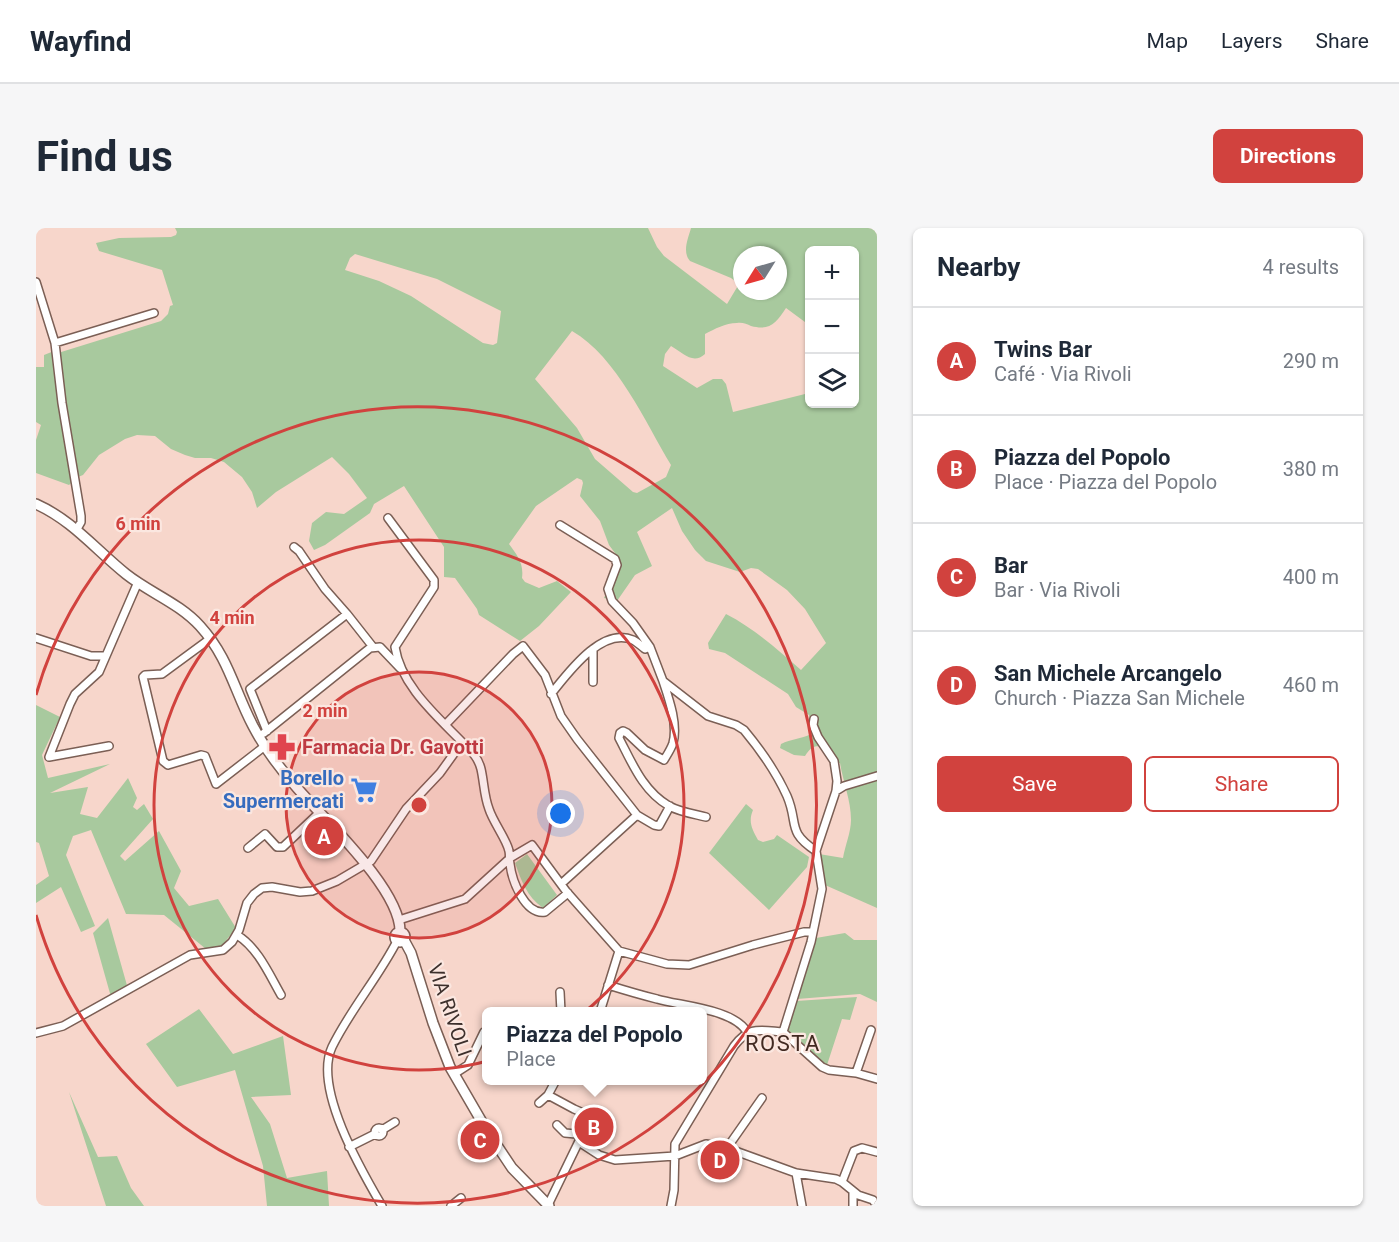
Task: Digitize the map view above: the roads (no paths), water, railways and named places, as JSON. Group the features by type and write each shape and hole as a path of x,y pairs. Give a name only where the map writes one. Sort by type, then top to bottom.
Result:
{"street":[{"path":"36,282 56,343 62,402 81,516 77,530"},
{"path":"56,343 154,313"},
{"name":"VIA RIVOLI","path":"36,504 77,530 138,582 183,610 211,638 231,671 247,714 265,747 298,789 365,864 389,899 399,920 400,938 411,954 444,1053 454,1074 512,1168 548,1205"},
{"path":"388,518 435,580 434,587 395,646 401,670"},
{"path":"560,525 615,559 617,565 608,589 612,601 633,623 650,648 668,697 673,723 673,742 664,760 645,750 623,731 619,738 649,790 670,806 706,817"},
{"path":"294,547 299,550 325,589 373,646 384,650 413,689 473,752 480,766 487,806 508,846 512,872 526,902 534,910 545,912 568,893"},
{"path":"109,746 49,757 75,694 99,672 138,582"},
{"path":"267,731 250,689 347,614"},
{"path":"36,638 91,656 105,656"},
{"path":"211,638 162,674 143,677 165,764 205,756 216,784 265,747"},
{"path":"551,694 573,667 593,649 611,639 632,640 645,649 650,648"},
{"path":"259,737 373,646"},
{"path":"446,724 513,654 524,646 545,675 551,694 570,730 637,814 659,826 670,806"},
{"path":"593,649 593,682"},
{"path":"663,681 708,716 744,730 788,797 796,834 800,840 816,851"},
{"path":"783,1032 813,932 822,889 816,851 836,791 837,781 834,761 813,725 814,719"},
{"path":"36,1033 63,1026 190,955 223,950 237,935 247,903 258,891 272,886 300,892 312,891 337,881 373,860 406,809 440,773 458,748 465,744"},
{"path":"836,791 844,786 877,776"},
{"path":"248,848 265,834 277,847 283,847 320,812"},
{"path":"561,884 637,814"},
{"path":"399,920 465,899 510,858 529,846 534,846 568,893 619,951 667,964 689,965 753,945 804,932 813,932"},
{"path":"237,935 247,941 255,951 281,995"},
{"path":"382,1206 349,1147 332,1099 328,1070 329,1056 343,1028 400,938"},
{"path":"601,1007 619,951"},
{"path":"608,985 694,1007"},
{"path":"560,992 561,1007"},
{"path":"707,1010 729,1017 742,1025 747,1032"},
{"path":"671,1206 674,1190 675,1144 734,1046 747,1032 758,1030 783,1032 822,1067 877,1079"},
{"path":"856,1073 871,1030"},
{"path":"454,1074 468,1065 482,1036"},
{"path":"538,1103 548,1095 553,1085"},
{"path":"548,1095 606,1123"},
{"path":"727,1148 762,1098"},
{"path":"548,1205 593,1118"},
{"path":"349,1147 395,1122"},
{"path":"556,1125 565,1133 582,1136 599,1155 615,1160 675,1156 701,1144 727,1148 796,1173 842,1182 853,1193 873,1200 877,1206"},
{"path":"842,1182 855,1151 862,1148 877,1152"},
{"path":"796,1173 802,1206"},
{"path":"853,1193 853,1206"},
{"path":"451,1206 461,1198"}],"place":[{"name":"Farmacia Dr. Gavotti","path":"282,747"},
{"name":"Borello Supermercati","path":"364,790"},
{"name":"Twins Bar","path":"324,836"},
{"name":"Piazza del Popolo","path":"594,1127"},
{"name":"Bar","path":"480,1140"},
{"name":"San Michele Arcangelo","path":"720,1160"}],"district":[{"name":"ROSTA","path":"783,1043"}]}
